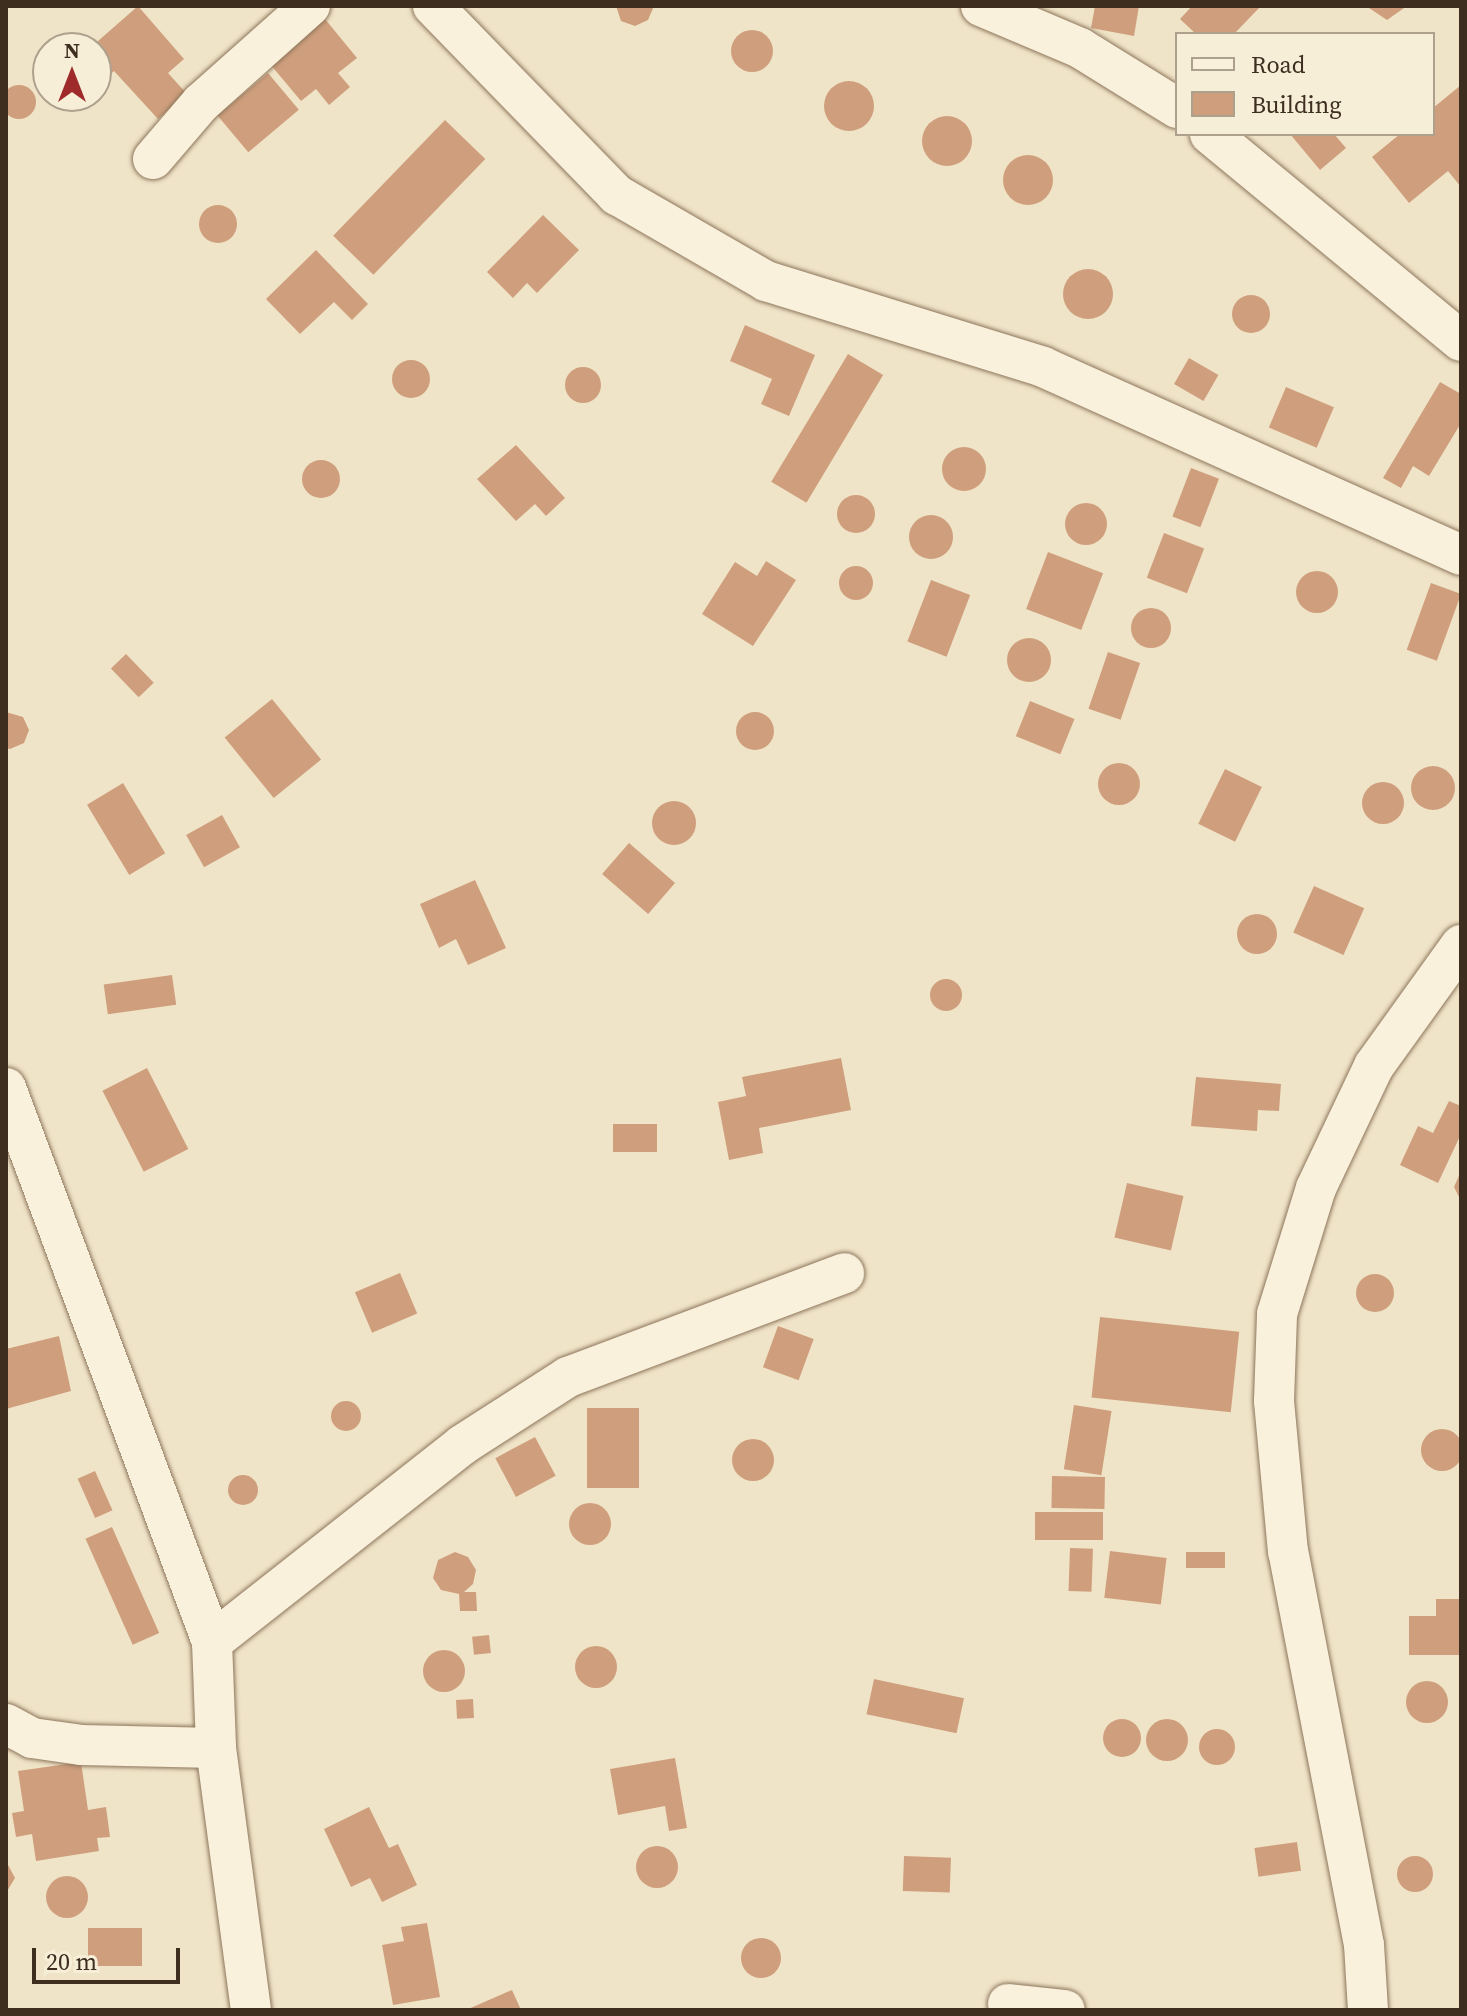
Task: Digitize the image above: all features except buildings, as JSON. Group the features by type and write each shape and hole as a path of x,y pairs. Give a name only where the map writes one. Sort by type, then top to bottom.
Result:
{"street":[{"path":"153,159 201,103 310,6"},
{"path":"433,6 617,195 766,281 1043,367 1461,555"},
{"path":"981,6 1080,48 1175,107"},
{"path":"1212,136 1461,341"},
{"path":"1368,2010 1364,1945 1288,1552 1274,1401 1277,1314 1316,1188 1374,1066 1461,945"},
{"path":"6,1088 212,1642 216,1748 251,2010"},
{"path":"212,1642 462,1445 568,1377 844,1273"},
{"path":"6,1724 32,1738 81,1745 216,1748"},
{"path":"1008,2004 1065,2010"}]}
